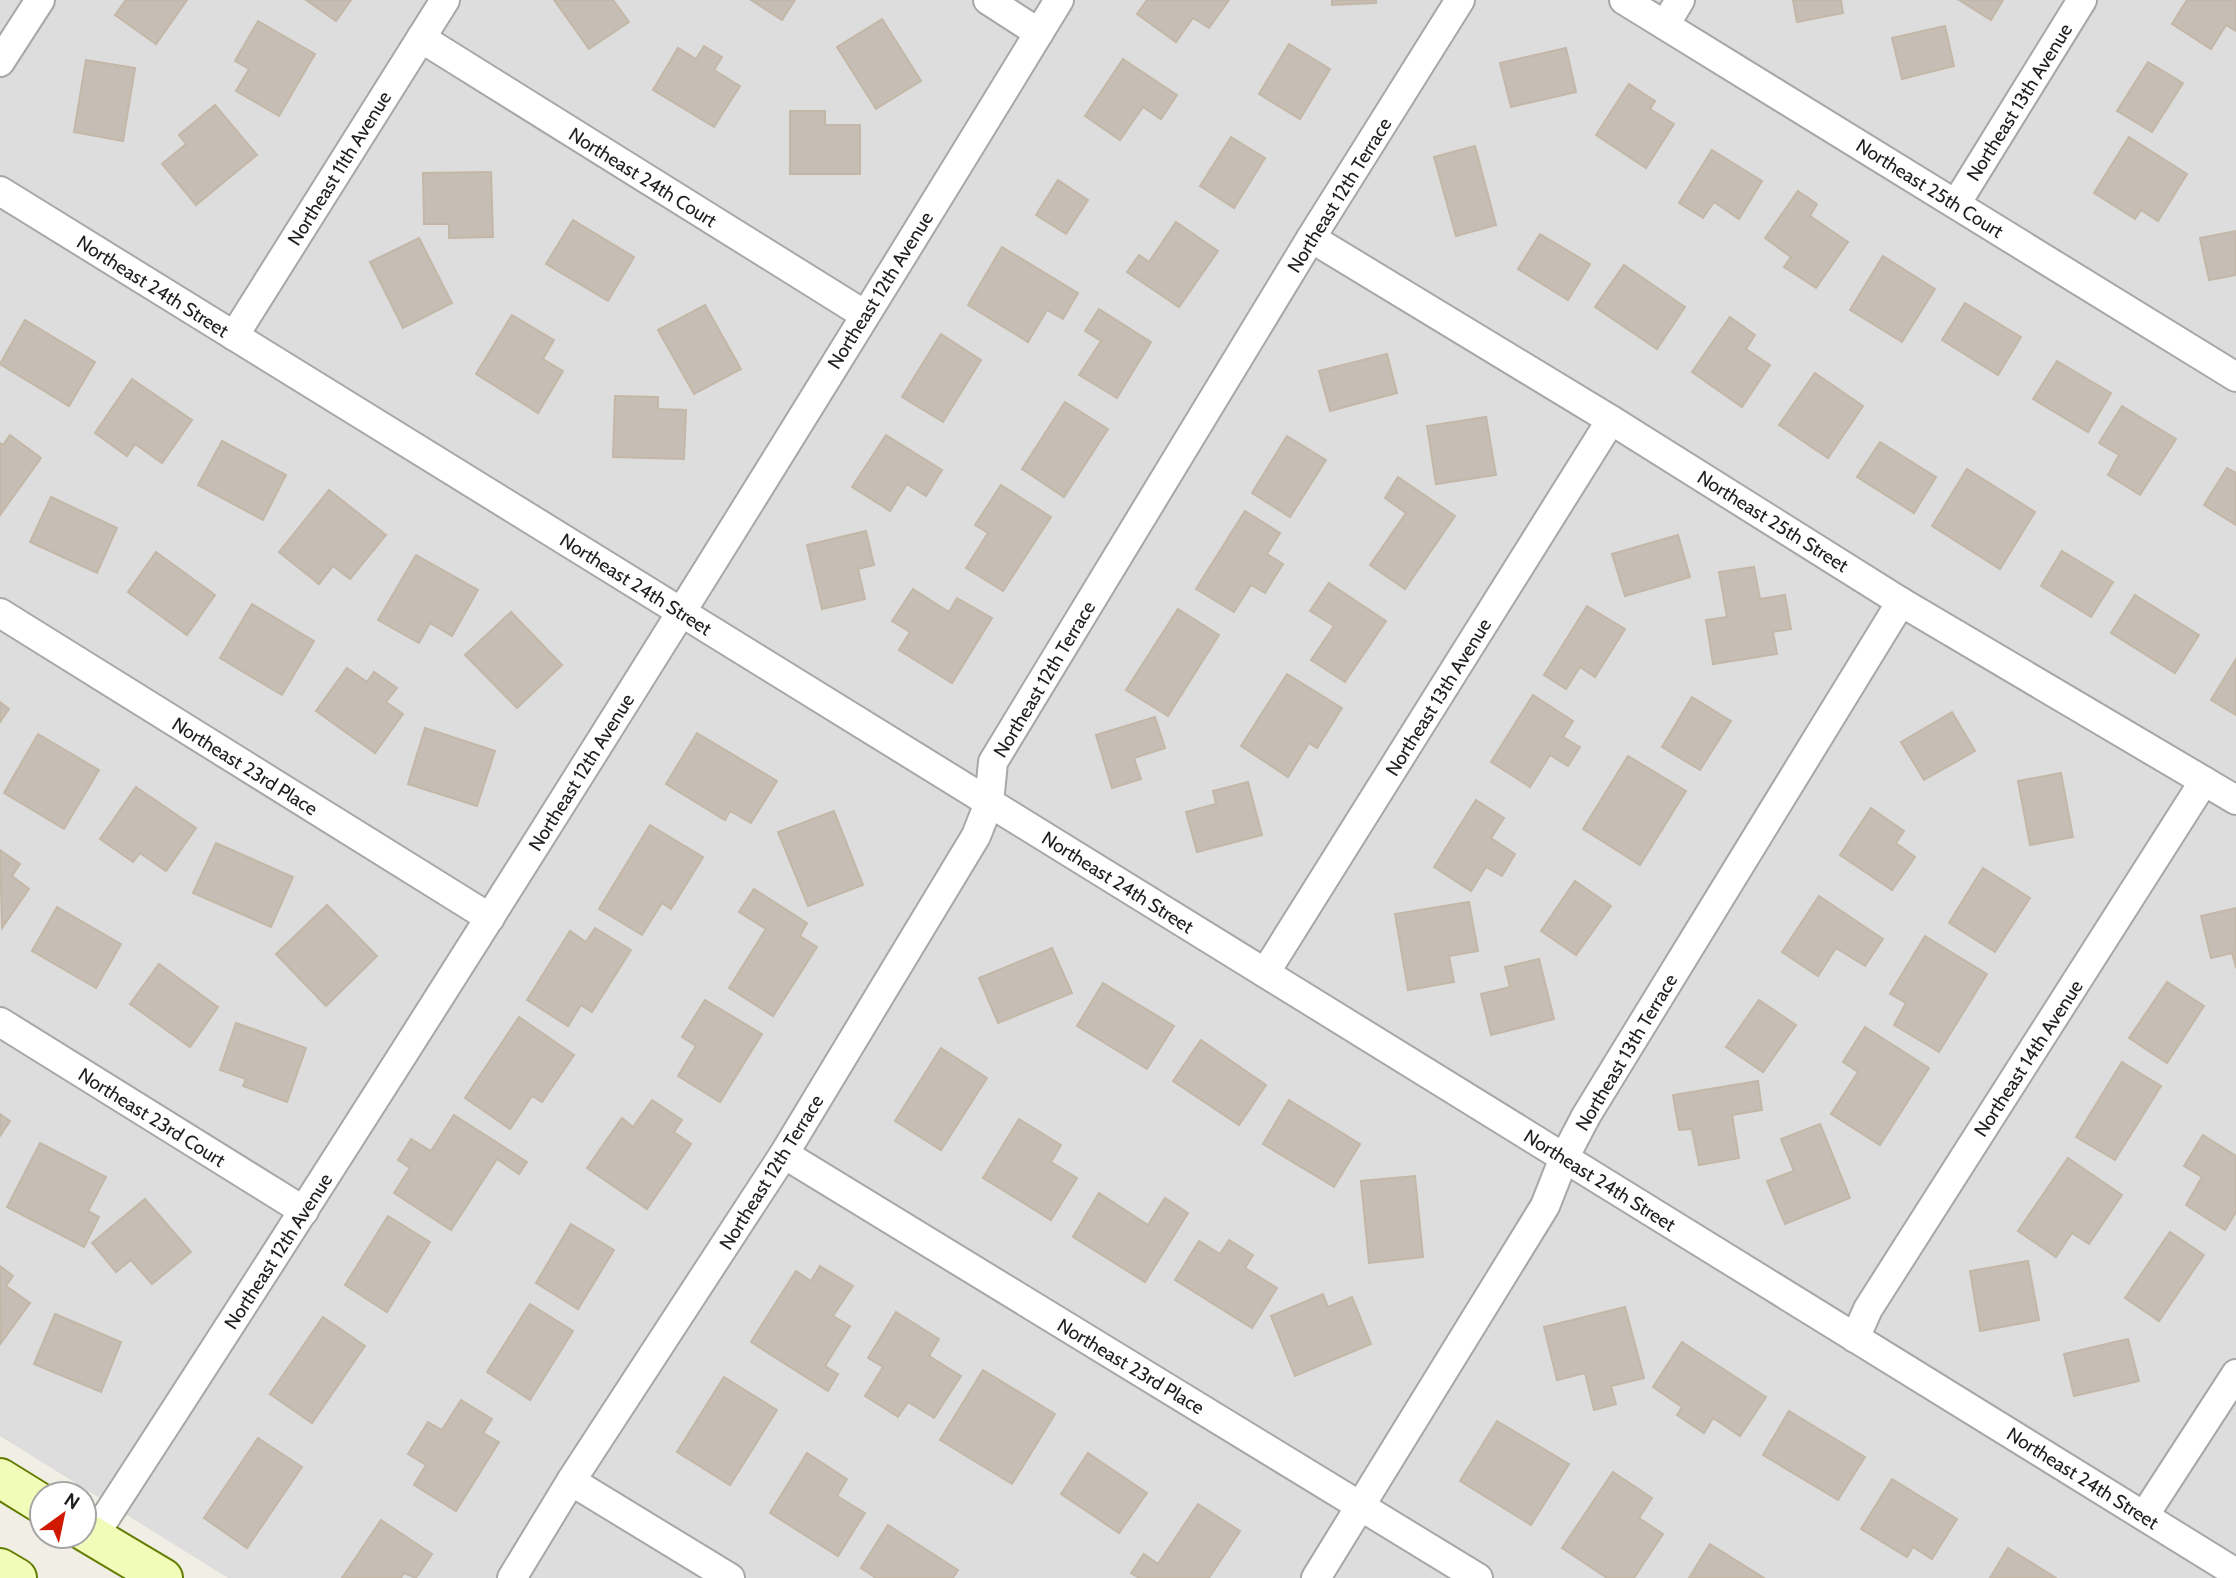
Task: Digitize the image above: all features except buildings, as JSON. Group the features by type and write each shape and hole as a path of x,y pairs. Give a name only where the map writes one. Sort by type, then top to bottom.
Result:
{"main road":[{"path":"0,1478 28,1495"},
{"path":"98,1539 163,1578"},
{"path":"0,1568 18,1578"}],"street":[{"path":"0,62 40,0"},
{"name":"Northeast 11th Avenue","path":"234,336 445,0"},
{"path":"988,0 1039,33"},
{"name":"Northeast 12th Avenue","path":"98,1520 304,1211 681,612 1059,0"},
{"name":"Northeast 12th Terrace","path":"512,1578 571,1481 784,1154 976,836 989,803 993,762 1311,238 1460,0"},
{"name":"Northeast 25th Court","path":"1624,0 2236,377"},
{"path":"1665,25 1681,0"},
{"name":"Northeast 13th Avenue","path":"1956,204 2082,0"},
{"name":"Northeast 24th Court","path":"421,38 865,315"},
{"name":"Northeast 24th Street","path":"0,191 2236,1573"},
{"name":"Northeast 25th Street","path":"1311,238 1611,420 1902,602 2236,800"},
{"name":"Northeast 13th Avenue","path":"1265,973 1611,420"},
{"name":"Northeast 13th Terrace","path":"1316,1578 1545,1206 1564,1158 1586,1116 1902,602"},
{"name":"Northeast 23rd Place","path":"0,614 489,918"},
{"name":"Northeast 14th Avenue","path":"1855,1338 1868,1309 2204,781"},
{"name":"Northeast 23rd Court","path":"0,1022 304,1211"},
{"name":"Northeast 23rd Place","path":"784,1154 1478,1578"},
{"path":"2144,1516 2236,1374"},
{"path":"571,1481 730,1578"}],"shaded area":[{"path":"0,0 2236,0 2236,1578 228,1578 98,1497 98,1480 71,1480 0,1436"}]}
